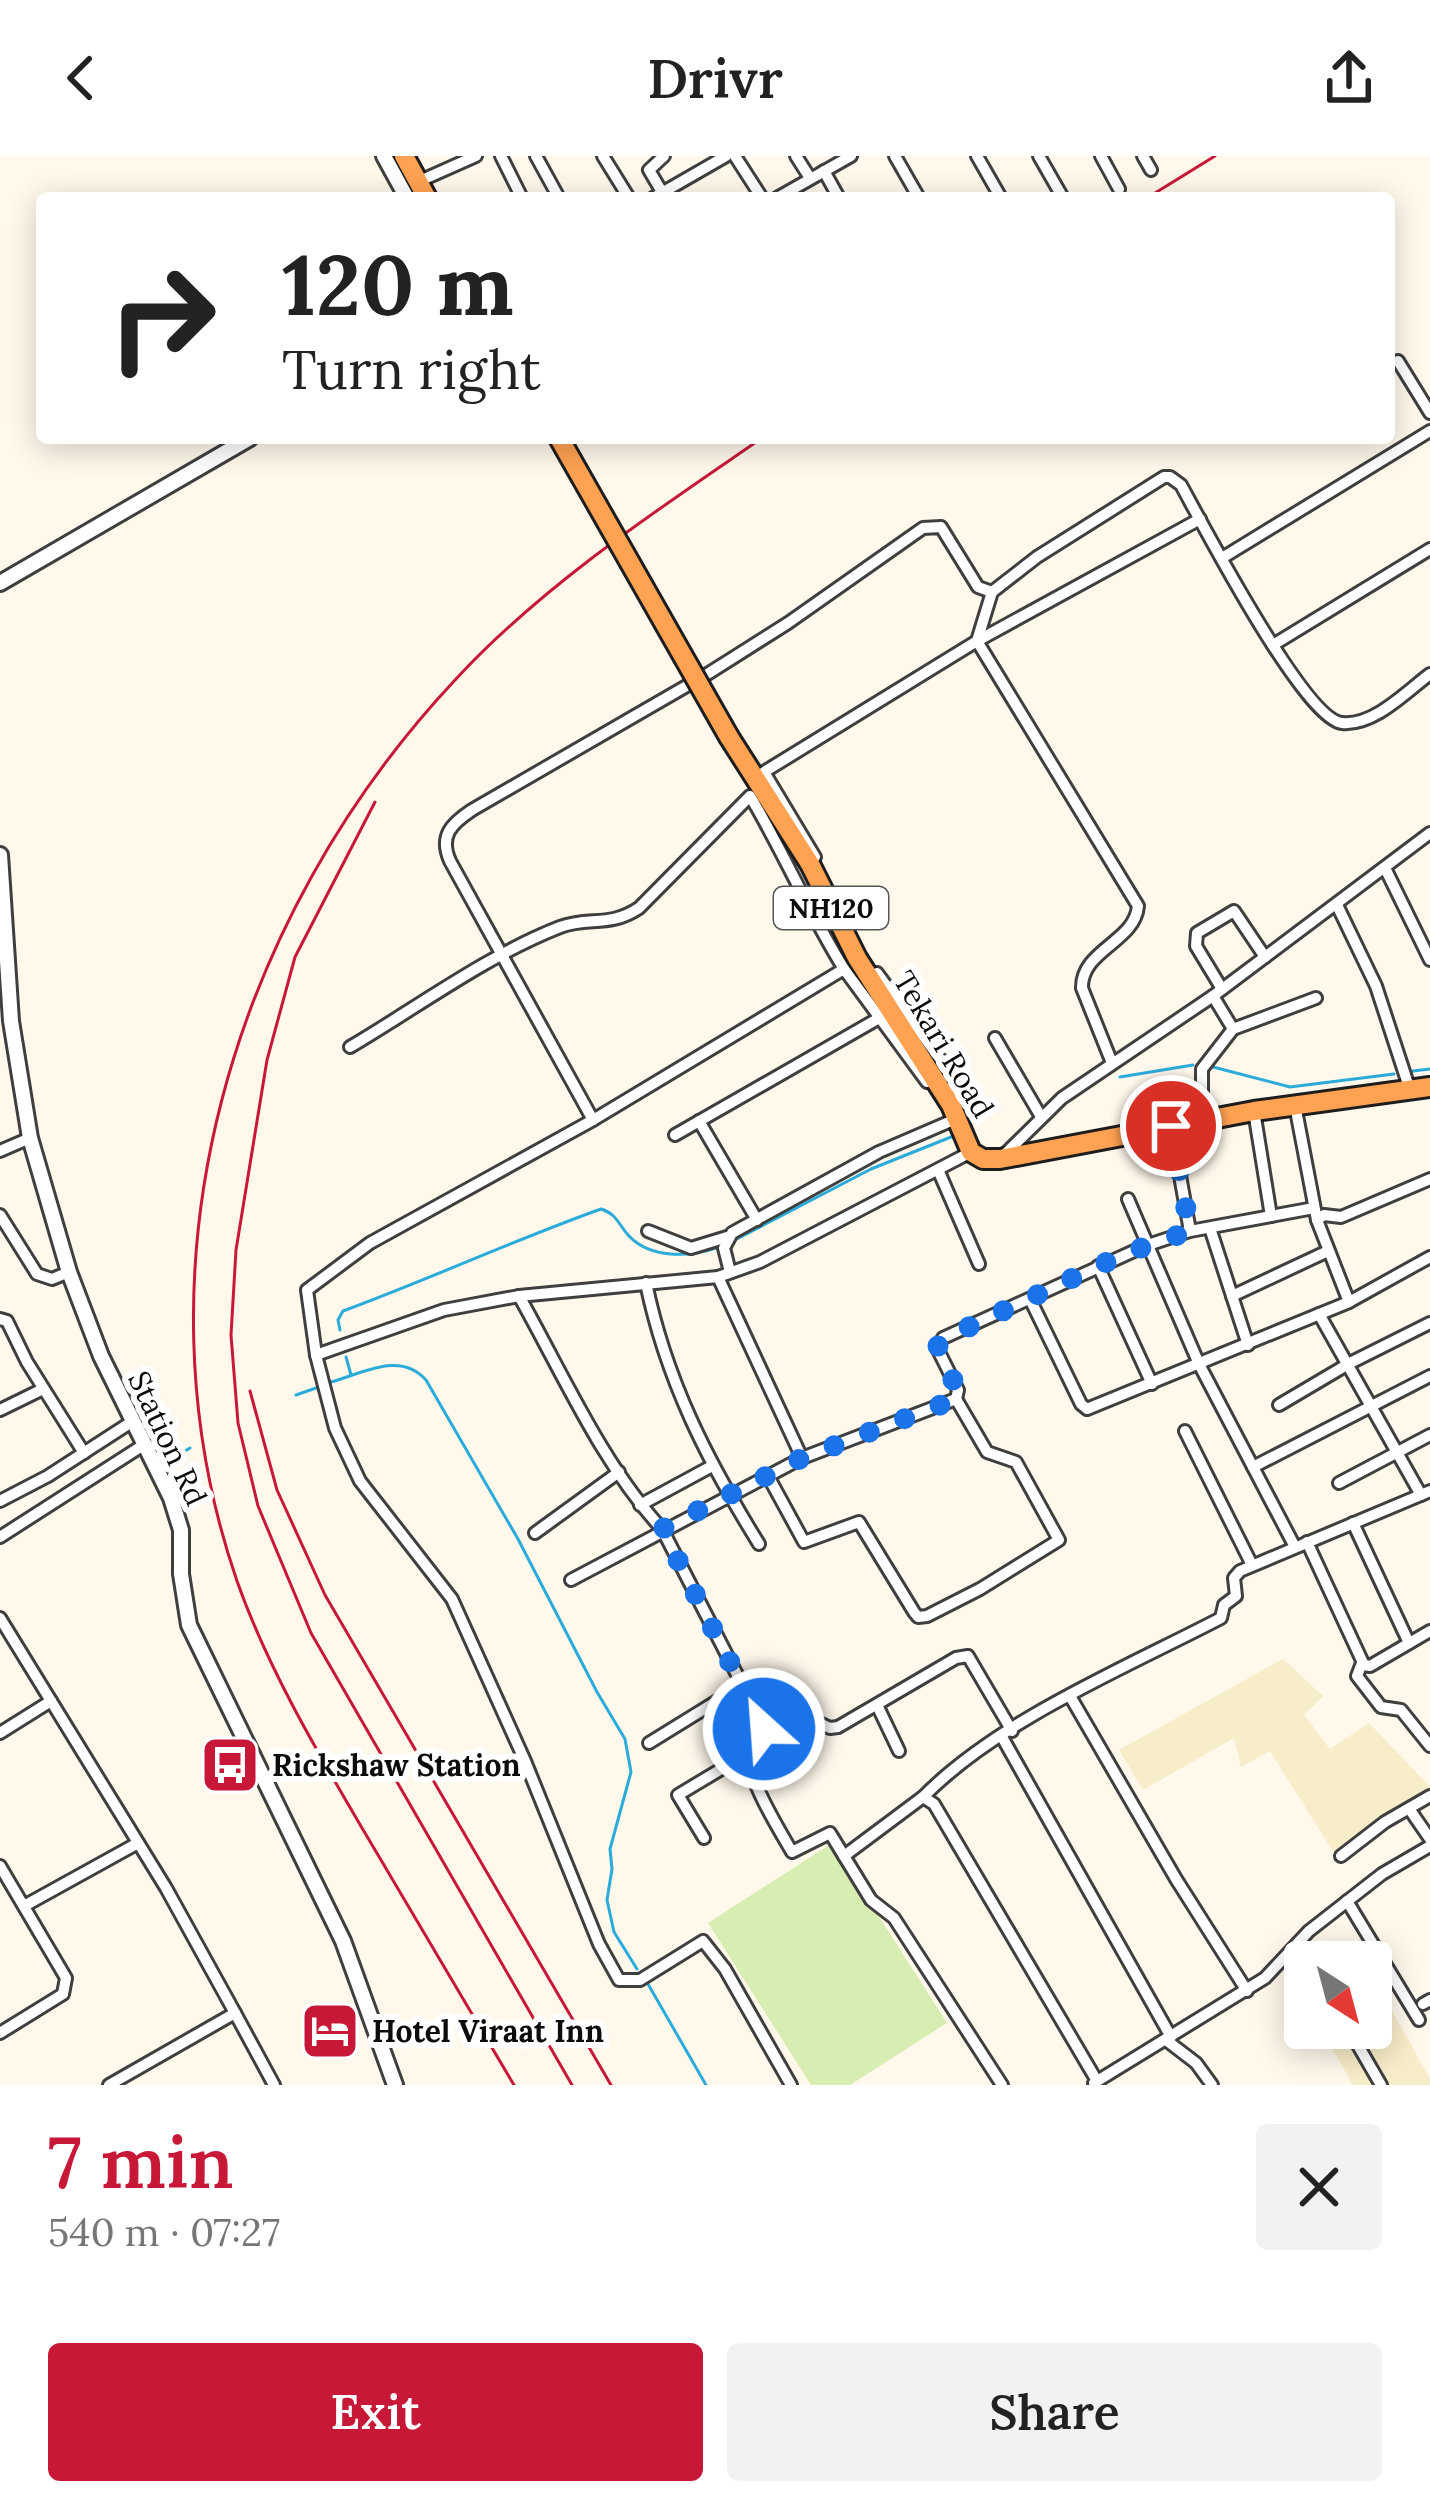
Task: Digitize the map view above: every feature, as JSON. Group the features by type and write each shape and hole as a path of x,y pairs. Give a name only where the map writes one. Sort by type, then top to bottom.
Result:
{"highway":[{"path":"407,156 428,192"},
{"name":"Tekari Road","path":"562,444 697,682 810,864 843,935 955,1112 971,1151 983,1159 1000,1159 1254,1111 1430,1087"}],"street":[{"path":"384,156 403,192"},
{"path":"428,192 476,156"},
{"path":"501,156 519,192"},
{"path":"536,156 556,192"},
{"path":"603,156 625,192"},
{"path":"657,192 649,167 664,156"},
{"path":"664,192 731,156 758,192"},
{"path":"796,156 810,178"},
{"path":"787,192 851,156"},
{"path":"895,156 916,192"},
{"path":"977,156 998,192"},
{"path":"1039,156 1060,192"},
{"path":"1101,156 1119,189"},
{"path":"1143,156 1151,170"},
{"path":"824,171 836,192"},
{"path":"1398,361 1430,413"},
{"path":"1222,558 1430,430"},
{"path":"0,583 240,444"},
{"path":"1108,1066 1082,976 1134,923 1138,906 977,640 992,592 1037,557 1170,477 1181,485 1273,645 1314,706 1330,721 1348,724 1367,718 1430,674"},
{"path":"955,1112 957,1082 862,953 796,821 764,772 977,640 1200,519"},
{"path":"593,1120 444,848 455,821 709,673 923,528 941,527 979,587 992,592"},
{"path":"1273,645 1430,549"},
{"path":"350,1048 559,927 625,918 750,796 806,906 844,968 928,1083 955,1112"},
{"path":"1000,1159 1040,1115 1217,992 1430,833"},
{"name":"Station Rd","path":"0,855 6,1023 68,1272 101,1356 171,1498 181,1530 189,1624 344,1941 395,2085"},
{"path":"1385,868 1430,960"},
{"path":"1337,905 1376,986 1409,1090"},
{"path":"1233,1029 1196,946 1197,933 1234,911 1265,957"},
{"path":"1416,931 1430,926"},
{"path":"791,2085 704,1941 640,1980 619,1980 598,1945 525,1761 452,1599 360,1480 335,1428 316,1355 307,1290 370,1243 593,1120 844,968"},
{"path":"1202,1120 1202,1069 1233,1029 1316,998"},
{"path":"675,1135 881,1017"},
{"path":"995,1037 1040,1115"},
{"path":"1295,1105 1316,1214 1349,1302"},
{"path":"1254,1111 1270,1216"},
{"path":"648,1231 691,1248 727,1237 955,1112"},
{"path":"699,1121 757,1220"},
{"path":"1171,1126 1190,1231"},
{"path":"0,1151 31,1138"},
{"path":"316,1355 444,1310 519,1296 724,1274 760,1262 939,1172 971,1151"},
{"path":"939,1172 979,1264"},
{"path":"768,1476 804,1542 860,1522 914,1612 927,1616 1060,1540 1020,1467 1013,1459 987,1452 956,1399 958,1390 938,1352 940,1341 1098,1266 1190,1231 1270,1216 1341,1217 1430,1179"},
{"path":"1128,1199 1199,1364 1362,1663 1370,1666 1430,1631"},
{"path":"0,1215 37,1274 52,1279 68,1272"},
{"path":"1210,1228 1248,1345"},
{"path":"727,1237 724,1274 802,1458"},
{"path":"1232,1296 1328,1251"},
{"path":"1030,1299 1085,1408 1349,1302 1430,1257"},
{"path":"1098,1266 1152,1384"},
{"path":"646,1283 664,1360 712,1466 759,1544"},
{"path":"519,1296 619,1472 662,1529 763,1724 750,1768 792,1852 830,1833 871,1900 894,1918 1002,2085"},
{"path":"844,1856 922,1798 949,1771 1007,1734 1222,1618 1224,1605 1237,1594 1234,1578 1252,1565 1425,1493 1396,1452 1318,1314"},
{"path":"0,1318 7,1321 84,1453"},
{"path":"1279,1405 1430,1323"},
{"path":"1253,1467 1430,1376"},
{"path":"0,1410 43,1389"},
{"path":"571,1580 802,1458 956,1399"},
{"path":"0,1501 133,1421"},
{"path":"1185,1430 1252,1565"},
{"path":"1339,1483 1430,1435"},
{"path":"0,1537 145,1444"},
{"path":"640,1505 712,1466"},
{"path":"535,1533 619,1472"},
{"path":"1353,1522 1409,1643"},
{"path":"0,1618 138,1843 274,2085"},
{"path":"762,1736 802,1714 830,1728 838,1727 956,1658 968,1656 1168,2038 1212,2085"},
{"path":"1362,1663 1358,1676 1381,1707 1401,1710 1430,1746"},
{"path":"649,1743 743,1685"},
{"path":"1070,1696 1176,1880 1247,1991"},
{"path":"0,1733 51,1701"},
{"path":"877,1705 899,1751"},
{"path":"704,1838 678,1795 753,1750"},
{"path":"1341,1856 1430,1796"},
{"path":"922,1798 934,1804 1094,2083 1247,1991 1284,1958"},
{"path":"1300,1941 1382,1874 1430,1843 1410,1810"},
{"path":"24,1906 138,1843"},
{"path":"0,1866 67,1987 0,2033"},
{"path":"0,1897 14,1888"},
{"path":"1347,1901 1419,2020"},
{"path":"109,2085 235,2013"},
{"path":"1361,2049 1382,2085"}],"shaded area":[{"path":"1283,1659 1323,1696 1304,1715 1330,1749 1369,1723 1430,1787 1336,1856 1270,1751 1241,1767 1234,1738 1143,1790 1119,1750"},
{"path":"1392,2011 1430,2085 1353,2085 1333,2049 1392,2049"}],"green space":[{"path":"832,1843 947,2023 850,2085 811,2085 708,1923"}],"waterway":[{"path":"1120,1077 1193,1065"},
{"path":"1213,1067 1290,1087 1394,1074"},
{"path":"1413,1071 1430,1069"},
{"path":"733,1241 871,1169 951,1137"},
{"path":"340,1330 343,1311 601,1209 648,1249 682,1254 716,1248"},
{"path":"346,1357 351,1375"},
{"path":"331,1382 393,1366 416,1371 426,1380 625,1739 631,1772 610,1849 607,1900 614,1932 637,1969"},
{"path":"296,1395 316,1388"},
{"path":"165,1463 190,1448"},
{"path":"648,1984 706,2085"}],"railway":[{"path":"1157,192 1215,156"},
{"path":"514,2085 312,1741 263,1646 237,1581 206,1461 194,1340 199,1219 222,1101 260,986 312,876 378,773 456,679 526,612 602,550 753,444"},
{"path":"375,802 295,957 267,1060 236,1250 231,1335 238,1423 258,1506 311,1633 572,2085"},
{"path":"250,1391 277,1490 325,1595 611,2085"}],"place":[{"name":"Rickshaw Station","path":"230,1765"},
{"name":"Hotel Viraat Inn","path":"330,2031"}],"route":[{"path":"764,1729 662,1529 802,1458 956,1399 958,1390 937,1348 941,1340 1124,1254 1190,1231 1171,1126"}]}
